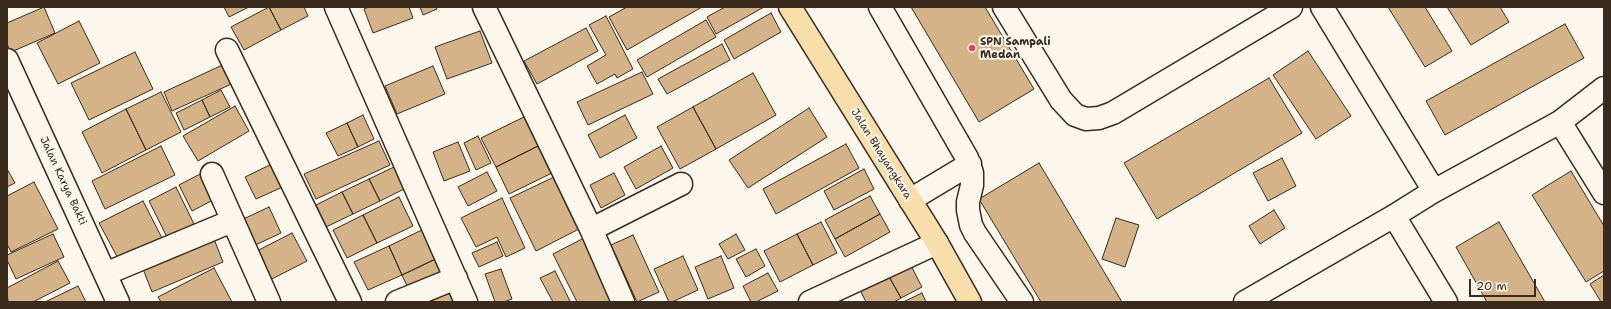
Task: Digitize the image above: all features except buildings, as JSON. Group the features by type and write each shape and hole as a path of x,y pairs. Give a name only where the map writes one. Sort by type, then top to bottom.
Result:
{"main road":[{"name":"Jalan Bhayangkara","path":"790,7 937,243 970,302"}],"street":[{"path":"336,7 466,302"},
{"path":"484,7 498,32 592,231 622,302"},
{"path":"880,7 970,164 972,180 968,210 971,225 1022,302"},
{"path":"1004,7 1061,100 1075,115 1086,119 1099,118 1113,113 1291,7"},
{"path":"1322,7 1434,191"},
{"path":"227,50 350,302"},
{"name":"Jalan Karya Bakti","path":"7,60 118,302"},
{"path":"1244,302 1394,216 1434,191 1560,122 1604,88"},
{"path":"1560,122 1604,192"},
{"path":"910,200 970,164"},
{"path":"212,174 269,302"},
{"path":"592,231 681,184"},
{"path":"1394,216 1446,302"},
{"path":"105,274 232,221"},
{"path":"810,302 937,243"},
{"path":"397,302 456,278"}],"place":[{"name":"SPN Sampali Medan","path":"972,48"}]}
